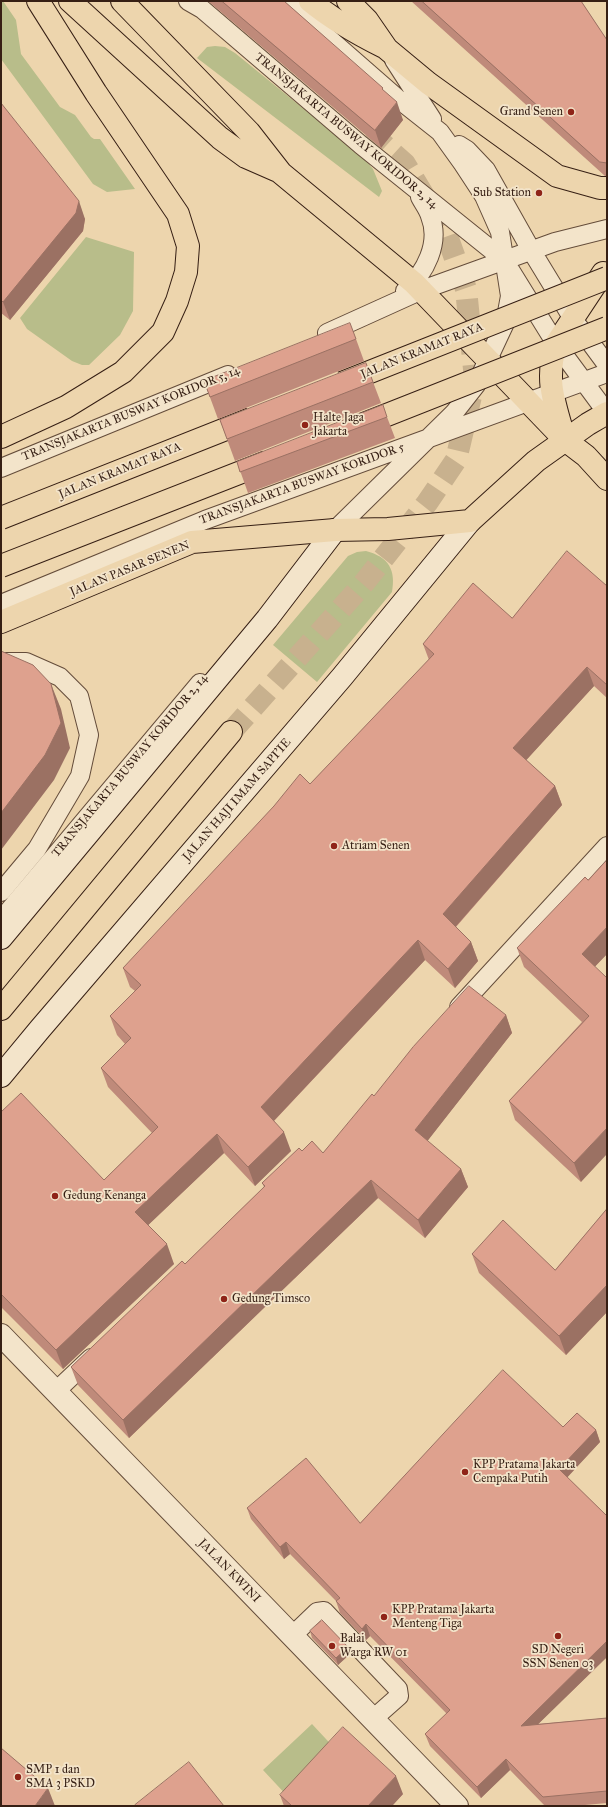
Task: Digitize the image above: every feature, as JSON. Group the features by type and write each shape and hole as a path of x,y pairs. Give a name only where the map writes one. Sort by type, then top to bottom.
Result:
{"main road":[{"path":"1,437 66,407 123,372 163,332 177,301 186,272 188,246 178,214 96,93 38,1"},
{"path":"70,1 220,138 246,157 281,173"},
{"path":"122,1 249,132 281,173 418,286 565,440 586,456 607,479"},
{"path":"310,1 325,13 355,32 387,49 428,83 557,176 600,188 607,188"},
{"path":"348,1 367,20 387,49"},
{"path":"565,440 552,394 550,369 556,344 607,267"},
{"name":"JALAN KRAMAT RAYA","path":"326,389 607,278"},
{"path":"341,433 607,328"},
{"name":"JALAN KRAMAT RAYA","path":"1,518 267,413"},
{"path":"565,440 607,413"},
{"name":"JALAN HAJI IMAM SAPI'IE","path":"470,521 536,461 565,440"},
{"path":"1,566 282,456"},
{"path":"335,530 388,529 470,521"},
{"name":"JALAN PASAR SENEN","path":"1,622 192,542 335,530"},
{"path":"1,1009 231,732"}],"street":[{"name":"JALAN HAJI IMAM SAPI'IE","path":"1,1076 342,678 470,521"},
{"path":"1,938 267,619 335,530"},
{"name":"JALAN KWINI","path":"1,1335 457,1806"}],"lane":[{"name":"TRANSJAKARTA BUSWAY KORIDOR 2, 14","path":"188,1 202,9 361,145 504,260 556,344 607,413"},
{"name":"TRANSJAKARTA BUSWAY KORIDOR 2, 14","path":"1,920 301,561 335,530 454,413 476,385 505,323 510,296 504,260 505,254 500,232 484,196 463,164 440,132 397,98 286,1"},
{"path":"387,49 440,132 467,150 486,170 531,250 573,319 607,365"},
{"path":"415,189 431,217 434,242 418,286"},
{"path":"308,341 353,322 392,302 418,286 504,260 555,242 607,229"},
{"name":"TRANSJAKARTA BUSWAY KORIDOR 5, 14","path":"1,468 244,368"},
{"name":"TRANSJAKARTA BUSWAY KORIDOR 5","path":"1,604 205,520 607,373"},
{"path":"1,662 26,662 60,677 79,696 89,735 80,776 37,849 1,892"},
{"path":"447,1019 607,846"},
{"path":"56,1392 100,1349"},
{"path":"292,1636 317,1612 324,1611 398,1689 399,1696 373,1719"}],"green space":[{"path":"1,1 3,1 16,20 21,54 60,107 75,115 91,137 94,139 100,139 135,189 107,192 93,184 1,59"},
{"path":"207,47 225,47 235,53 363,157 373,169 382,191 379,197 197,58"},
{"path":"86,237 134,252 133,311 120,335 89,365 82,365 72,361 27,329 20,318"},
{"path":"366,551 380,557 389,566 393,577 392,592 317,682 273,645 348,556 357,552"},
{"path":"312,1724 339,1753 290,1799 263,1770"}],"building":[{"path":"222,1 284,1 397,102 375,130"},
{"name":"Grand Senen","path":"422,1 581,1 607,40 607,163 600,162"},
{"path":"1,103 79,201 76,213 3,302 1,300"},
{"path":"350,323 356,339 210,397 204,381"},
{"path":"366,363 373,382 227,439 220,420"},
{"path":"383,405 387,417 240,472 237,462"},
{"path":"567,551 607,586 607,685 587,667 513,748 555,786 443,914 471,942 448,969 418,940 261,1107 284,1132 248,1167 217,1134 135,1212 167,1244 56,1350 1,1294 1,1112 21,1093 104,1180 158,1127 101,1068 131,1038 110,1016 141,985 123,968 274,806 300,774 310,784 434,654 423,644 473,583 512,618"},
{"path":"1,651 33,665 51,684 61,723 45,755 1,813"},
{"path":"607,860 607,927 582,954 607,978 607,1128 574,1163 509,1101 589,1016 517,948 585,877 588,880"},
{"path":"469,986 506,1015 415,1130 461,1169 418,1220 371,1180 123,1420 71,1367 182,1261 185,1264 265,1186 262,1183 299,1148 302,1151 312,1141 323,1153 372,1094 374,1096 413,1047"},
{"path":"607,1209 607,1285 559,1336 472,1254 503,1220 555,1270"},
{"path":"503,1370 563,1427 577,1413 596,1430 559,1469 607,1516 607,1641 521,1726 607,1718 607,1791 543,1797 506,1759 477,1787 425,1734 450,1710 366,1624 362,1629 336,1601 340,1598 286,1542 280,1547 247,1508 306,1458 360,1523"},
{"name":"Balai Warga RW 01","path":"322,1620 348,1647 336,1658 310,1631"},
{"path":"343,1727 396,1776 368,1806 292,1806 280,1795"},
{"name":"SMP 1 dan SMA 3 PSKD","path":"1,1748 48,1788 35,1806 1,1806"},
{"path":"189,1762 224,1806 135,1806 135,1805"}],"tunnel":[{"path":"231,732 364,583 427,503 456,460 475,379 466,289 446,233 405,164 362,125"}],"place":[{"name":"Grand Senen","path":"571,112"},
{"name":"Sub Station","path":"539,193"},
{"name":"Halte Jaga Jakarta","path":"305,425"},
{"name":"Atriam Senen","path":"334,846"},
{"name":"Gedung Kenanga","path":"55,1196"},
{"name":"Gedung Timsco","path":"224,1299"},
{"name":"KPP Pratama Jakarta Cempaka Putih","path":"465,1472"},
{"name":"KPP Pratama Jakarta Menteng Tiga","path":"384,1617"},
{"name":"SD Negeri SSN Senen 03","path":"558,1636"},
{"name":"Balai Warga RW 01","path":"332,1646"},
{"name":"SMP 1 dan SMA 3 PSKD","path":"18,1777"}]}
